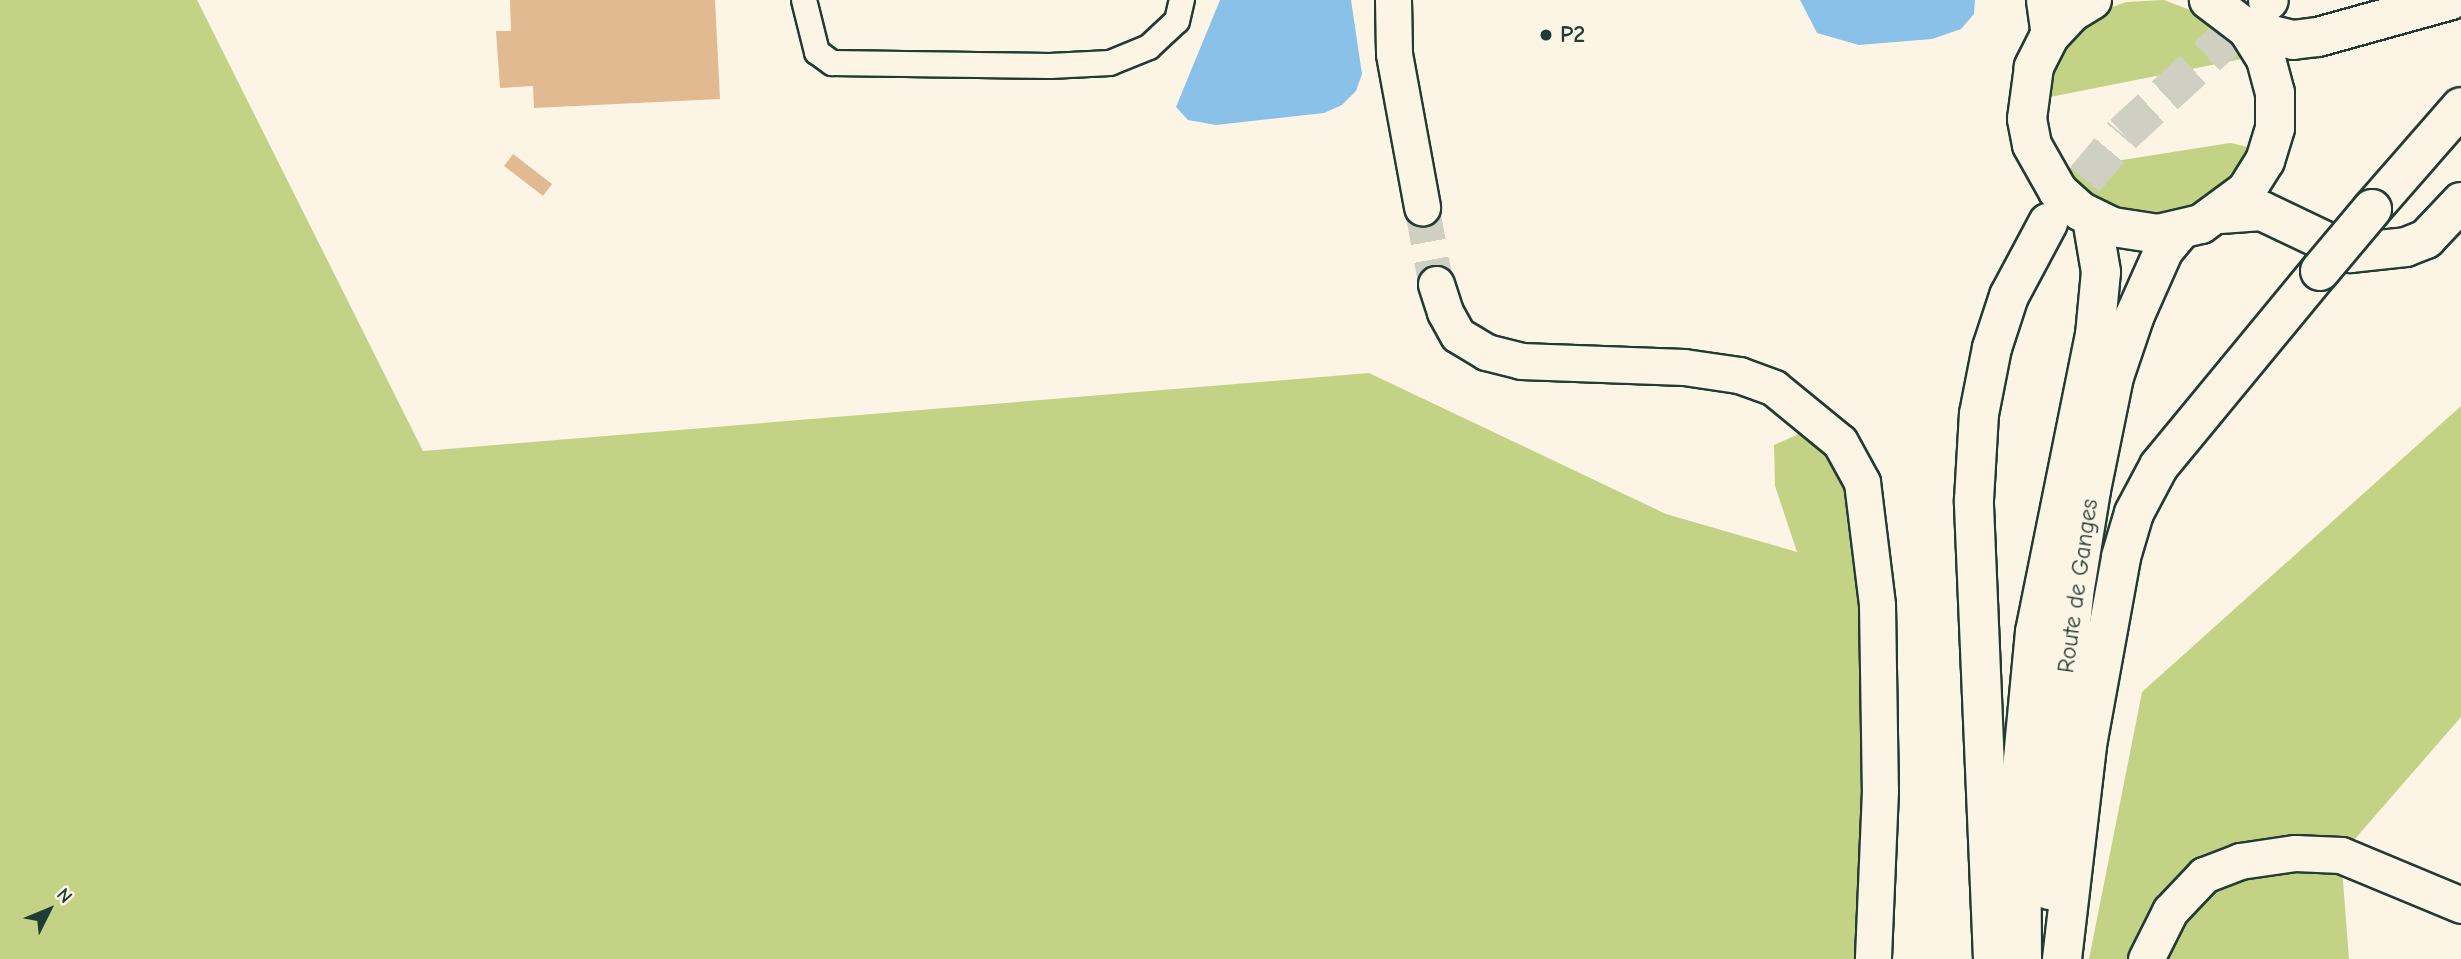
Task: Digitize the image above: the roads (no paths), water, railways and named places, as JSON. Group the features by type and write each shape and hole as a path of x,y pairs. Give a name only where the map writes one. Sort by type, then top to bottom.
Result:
{"main road":[{"path":"2092,0 2072,12 2049,37 2034,67 2028,93 2032,145 2058,191 2092,219 2135,233 2180,231 2220,214 2246,191 2265,161 2275,128 2275,93 2266,59 2240,6"},
{"path":"2240,6 2293,40 2318,37 2451,0"},
{"path":"2062,959 2087,745 2121,557 2134,513 2159,466 2372,209 2461,107"},
{"path":"2220,214 2263,211 2350,253 2406,247 2426,239 2461,202"},
{"name":"Route de Ganges","path":"2022,959 2021,780 2035,632 2095,335 2101,272 2092,219"},
{"path":"1993,959 1974,500 1979,414 1992,348 2009,296 2048,223"},
{"name":"Route de Ganges","path":"2048,959 2052,805 2074,594 2091,490 2114,377 2135,315 2164,250 2180,231"}],"street":[{"path":"804,0 817,52 832,63 1050,66 1110,63 1149,47 1177,21 1182,0"},
{"path":"1393,0 1394,54 1422,207"},
{"path":"2044,0 2049,37"},
{"path":"1437,285 1445,312 1458,335 1486,352 1521,361 1684,367 1739,375 1774,388 1840,442 1862,482 1877,605 1880,690 1872,959"},
{"path":"2146,959 2170,911 2204,876 2240,861 2295,853 2341,855 2461,905"}],"water":[{"path":"1220,0 1351,0 1362,74 1356,91 1342,105 1324,113 1216,125 1188,120 1176,107"},
{"path":"1800,0 1975,0 1974,14 1961,29 1932,39 1859,45 1817,33"}],"tunnel":[{"path":"2048,223 2123,134 2264,4"},
{"path":"1422,207 1436,284"}],"place":[{"name":"P2","path":"1546,35"}]}
